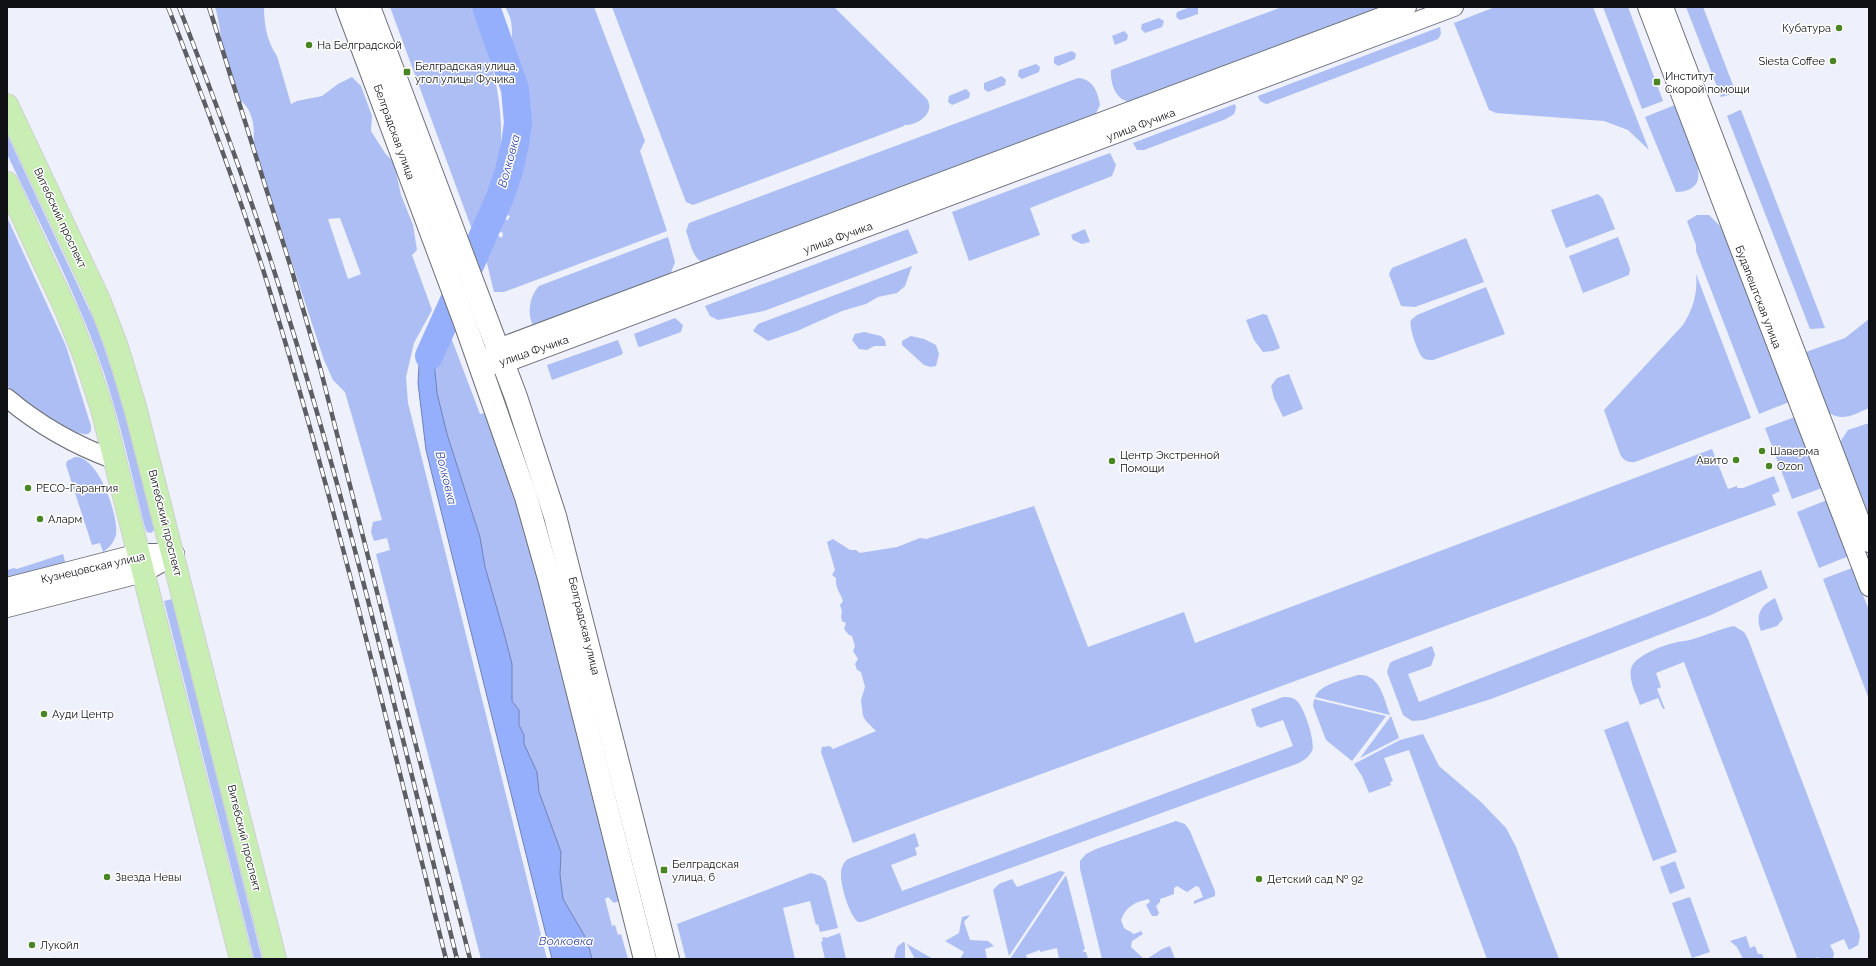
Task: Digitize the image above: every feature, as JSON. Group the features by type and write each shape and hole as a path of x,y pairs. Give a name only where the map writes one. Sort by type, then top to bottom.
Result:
{"main road":[{"name":"Витебский проспект","path":"7,105 99,300 117,347 135,407 173,554 275,959"},
{"path":"7,183 67,312 86,360 102,409 241,959"}],"street":[{"name":"Белградская улица","path":"347,7 465,323 518,471 536,530 645,959"},
{"name":"Белградская улица","path":"369,7 516,397 557,524 668,959"},
{"name":"улица Фучика","path":"480,366 500,356 1407,7"},
{"name":"улица Фучика","path":"500,356 1454,7"},
{"name":"Будапештская улица","path":"1647,7 1869,587"},
{"name":"Будапештская улица","path":"1664,7 1869,543"},
{"path":"7,398 26,414 65,439 83,448 115,460"},
{"name":"Кузнецовская улица","path":"7,606 173,554"},
{"name":"Кузнецовская улица","path":"7,589 141,563"}],"shaded area":[{"path":"215,7 264,7 267,33 277,56 291,104 297,101 322,96 338,84 352,77 361,86 372,116 371,131 385,153 394,163 401,195 413,225 417,250 412,255 432,310 414,343 406,377 408,403 547,959 481,959 376,554 390,550 387,538 374,541 371,532 373,522 382,520 345,392 333,380 324,360 253,144 254,130 251,115 243,102 237,97 228,75","holes":["340,218 361,274 348,279 328,219"]},
{"path":"390,7 471,7 487,48 493,69 500,113 500,157 494,186 474,235"},
{"path":"505,7 594,7 645,141 640,151 667,231 504,292 494,292 485,255 494,234 502,238 503,233 495,229 501,218 508,220 510,216 503,213 514,186 522,158 527,131 525,101 512,54 512,25"},
{"path":"612,7 834,7 927,99 929,110 927,114 919,121 909,125 904,125 693,205 686,202"},
{"path":"1190,7 1198,7 1198,14 1181,20 1178,19 1176,16 1177,12"},
{"path":"1282,7 1380,7 1379,9 1131,102 1121,99 1115,91 1111,70"},
{"path":"1495,7 1593,7 1649,150 1628,130 1604,121 1496,113 1489,110 1454,23"},
{"path":"1603,7 1628,7 1663,101 1642,109"},
{"path":"1686,7 1703,7 1736,93 1721,97"},
{"path":"1159,18 1164,21 1162,27 1145,33 1141,29 1142,24"},
{"path":"1440,27 1441,34 1438,39 1267,104 1261,102 1258,98 1258,96"},
{"path":"1124,31 1128,35 1127,40 1115,45 1112,36"},
{"path":"1072,51 1076,54 1075,59 1058,66 1054,63 1054,57"},
{"path":"1036,64 1040,67 1039,72 1022,79 1018,76 1019,70"},
{"path":"1002,76 1006,80 1005,85 988,92 984,89 984,83"},
{"path":"1078,78 1091,84 1098,95 1100,105 1095,115 702,262 694,253 686,231 689,223"},
{"path":"966,89 970,93 969,98 952,105 948,102 949,96"},
{"path":"1235,104 1236,108 1234,114 1226,119 1144,150 1137,150 1133,143"},
{"path":"1675,105 1694,153 1698,172 1698,179 1693,188 1686,191 1676,192 1645,117"},
{"path":"1740,110 1825,328 1810,329 1727,116"},
{"path":"7,134 94,320 120,396 134,448 154,530 151,533 147,532 145,528 117,418 97,353 66,278 7,154"},
{"path":"1110,153 1116,165 1112,176 1030,208 1040,235 969,261 952,212"},
{"path":"1598,194 1603,199 1615,229 1566,248 1551,210"},
{"path":"1697,215 1709,215 1722,228 1789,402 1759,414 1696,251 1696,245 1687,221"},
{"path":"7,217 66,346 91,426 91,431 88,434 81,434 71,430 46,416 7,386"},
{"path":"908,229 918,253 764,311 718,320 710,316 705,306"},
{"path":"1085,229 1090,242 1082,244 1073,240 1071,235"},
{"path":"668,237 675,262 670,275 533,326 530,316 530,305 533,295 539,286"},
{"path":"1618,237 1630,269 1629,275 1583,293 1569,256"},
{"path":"1466,238 1484,282 1415,307 1401,306 1389,274 1392,268"},
{"path":"912,266 905,286 897,293 878,297 866,304 842,311 797,331 768,341 753,331 758,324"},
{"path":"1696,274 1751,418 1635,462 1628,461 1620,454 1604,410 1683,325 1690,313 1694,301"},
{"path":"1486,287 1505,334 1433,360 1426,360 1423,358 1414,339 1410,323 1411,320 1417,315"},
{"path":"1263,314 1267,315 1280,348 1273,351 1263,352 1254,340 1246,320"},
{"path":"675,318 683,325 681,332 640,347 638,346 634,334"},
{"path":"1869,319 1869,408 1854,415 1844,417 1834,416 1829,413 1806,352 1845,338"},
{"path":"449,332 480,414 485,413 491,428 526,532 619,901 614,903 608,897 605,899 612,926 615,925 618,935 621,934 628,959 592,959 587,940 563,899 560,875 561,852 539,792 537,772 524,744 524,735 519,725 519,710 512,701 512,664 485,567 480,536 447,434 437,393 434,361"},
{"path":"864,332 881,336 885,340 886,346 874,346 867,350 859,349 852,340 855,334"},
{"path":"911,336 924,339 936,345 939,354 936,366 931,367 924,365 902,345 902,341"},
{"path":"618,340 623,353 621,355 552,380 547,365"},
{"path":"1289,374 1303,409 1283,417 1274,398 1271,386 1277,378"},
{"path":"1795,417 1822,488 1792,499 1765,428"},
{"path":"1869,423 1869,515 1840,442 1848,430"},
{"path":"1712,449 1728,489 1737,486 1737,488 1743,488 1774,476 1780,491 1772,495 1776,505 853,843 821,752 822,747 830,746 833,749 876,731 863,716 861,700 865,687 861,672 857,670 855,664 858,659 853,651 855,646 852,636 849,635 844,629 846,623 842,621 842,611 840,605 843,601 837,587 836,578 832,575 835,570 827,542 833,539 850,550 856,550 860,553 897,547 920,538 926,539 1034,506 1088,647 1184,612 1195,643"},
{"path":"75,457 84,459 92,466 106,489 111,502 116,526 116,535 111,545 103,552 100,543 92,545 66,465 67,461"},
{"path":"1827,500 1849,556 1819,568 1797,512"},
{"path":"63,554 66,565 7,580 7,570 14,568 17,569"},
{"path":"1852,568 1869,610 1869,699 1823,579"},
{"path":"1761,570 1768,588 1711,615 1491,699 1424,720 1412,721 1403,715 1387,672 1390,663 1393,661 1432,646 1435,655 1431,666 1408,674 1419,702"},
{"path":"1775,598 1783,619 1777,626 1761,631 1759,625 1760,612 1766,604"},
{"path":"172,599 262,959 254,959 164,601"},
{"path":"1734,626 1744,632 1748,639 1859,931 1860,936 1858,945 1849,950 1844,939 1830,945 1834,953 1833,959 1819,959 1818,957 1813,959 1793,959 1797,957 1684,662 1656,673 1661,687 1657,689 1665,709 1663,709 1658,698 1640,705 1631,680 1632,666 1646,654 1666,645 1690,640"},
{"path":"1358,675 1365,675 1371,678 1380,688 1390,715 1315,697 1318,692 1327,685"},
{"path":"1283,697 1289,697 1297,701 1303,710 1311,733 1313,747 1312,751 1308,757 1299,763 862,922 858,922 851,913 841,878 842,867 848,859 915,833 919,846 915,848 917,855 891,865 902,891 1293,746 1283,720 1260,728 1259,726 1257,727 1251,709"},
{"path":"1314,699 1386,716 1352,761 1326,740 1313,706"},
{"path":"1391,716 1399,738 1360,758"},
{"path":"1628,721 1677,852 1653,861 1604,730"},
{"path":"1423,734 1439,766 1481,802 1506,828 1516,847 1559,959 1487,959 1409,750 1384,758 1393,781 1390,782 1391,785 1369,793 1362,776 1354,764 1400,740"},
{"path":"1176,821 1185,824 1190,831 1215,891 1215,896 1194,904 1194,901 1203,897 1199,887 1196,886 1187,892 1177,886 1174,888 1174,894 1160,899 1160,902 1156,906 1159,913 1157,916 1152,916 1146,905 1150,902 1149,899 1135,903 1128,908 1121,920 1124,928 1134,934 1141,931 1143,934 1132,941 1131,947 1144,959 1102,959 1080,869 1080,861 1086,854 1096,849"},
{"path":"1675,861 1685,888 1670,894 1660,867"},
{"path":"1060,871 1065,872 1009,956 993,890 999,884 1012,879 1017,887"},
{"path":"811,873 821,876 826,881 838,928 820,932 818,924 816,925 810,901 783,908 795,959 686,959 677,924"},
{"path":"1066,875 1085,949 1083,950 1086,952 1088,959 1059,959 1057,948 1040,952 1040,950 1026,955 1027,959 1010,959"},
{"path":"1690,897 1710,952 1692,958 1672,903"},
{"path":"970,915 964,922 970,940 988,941 994,946 985,949 987,959 960,959 964,952 945,941 959,933 962,917"},
{"path":"840,933 846,959 825,959 821,942 823,941 822,938"},
{"path":"1746,936 1750,948 1755,946 1758,954 1762,954 1764,959 1743,959 1737,947 1730,941"},
{"path":"903,942 905,943 905,959 894,959 897,947"},
{"path":"907,944 933,959 915,959"},
{"path":"1170,946 1175,959 1147,959 1162,949"}],"water":[{"name":"Волковка","path":"439,314 443,316 449,332 434,361 437,393 447,434 480,537 485,567 512,664 512,701 519,710 519,725 524,735 524,744 537,772 539,792 561,852 560,875 563,899 587,940 592,959 552,959 426,450 418,383 419,365"}],"waterway":[{"name":"Волковка","path":"429,356 500,197 509,171 515,144 518,123 515,89 486,7"}],"railway":[{"path":"168,7 207,108 243,210 266,279 316,448 361,618 446,959"},
{"path":"179,7 251,203 278,282 314,401 378,639 457,959"},
{"path":"209,7 292,271 321,371 470,959"}],"place":[{"name":"Кубатура","path":"1839,28"},
{"name":"На Белградской","path":"309,45"},
{"name":"Siesta Coffee","path":"1833,61"},
{"name":"Белградская улица, угол улицы Фучика","path":"407,72"},
{"name":"Институт Скорой помощи","path":"1657,82"},
{"name":"Шаверма","path":"1762,451"},
{"name":"Авито","path":"1736,460"},
{"name":"Центр Экстренной Помощи","path":"1112,461"},
{"name":"Ozon","path":"1769,466"},
{"name":"РЕСО-Гарантия","path":"28,488"},
{"name":"Аларм","path":"40,519"},
{"name":"Ауди Центр","path":"44,714"},
{"name":"Белградская улица, 6","path":"664,870"},
{"name":"Звезда Невы","path":"107,877"},
{"name":"Детский сад № 92","path":"1259,879"},
{"name":"Лукойл","path":"32,945"}]}
